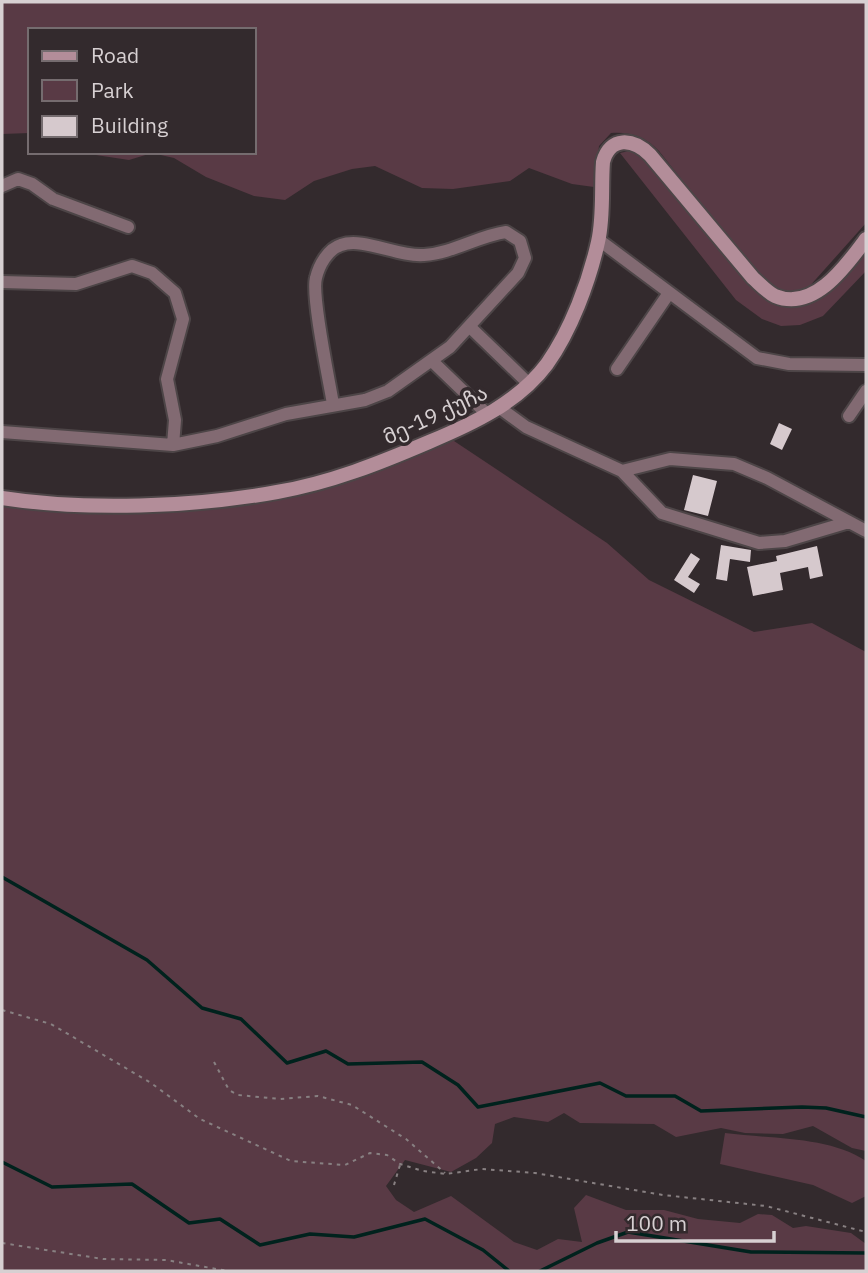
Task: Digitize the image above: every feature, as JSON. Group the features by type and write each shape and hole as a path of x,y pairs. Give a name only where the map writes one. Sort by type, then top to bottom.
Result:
{"street":[{"name":"მე-19 ქუჩა","path":"2,498 101,505 277,492 383,462 494,411 529,384 547,364 565,331 585,285 598,240 603,162 606,152 615,143 628,141 641,146 754,278 773,295 788,299 811,295 828,283 866,239"},
{"path":"2,186 18,179 32,184 52,199 128,227"},
{"path":"2,432 173,445 333,404 365,400 388,391 432,361 470,327 512,281 525,258 520,241 506,232 484,235 459,247 425,255 392,253 361,243 340,245 325,256 315,279 333,404"},
{"path":"598,240 757,358 789,364 866,365"},
{"path":"2,282 76,284 132,267 152,273 174,293 183,319 167,379 175,420 173,445"},
{"path":"617,369 669,293"},
{"path":"470,327 529,384"},
{"path":"432,361 494,411 622,471 662,513 759,542 785,541 849,522"},
{"path":"849,416 866,391"},
{"path":"622,471 670,459 734,464 866,531"}],"path":[{"path":"2,1010 51,1024 151,1083 200,1119 230,1130 291,1161 345,1165 370,1153 387,1155 400,1164 446,1174 482,1169 535,1173 663,1195 766,1206 866,1232"},
{"path":"214,1062 229,1090 238,1094 280,1099 318,1096 352,1105 412,1144 446,1174"},
{"path":"394,1185 400,1164"},
{"path":"2,1243 103,1259 166,1260 228,1271"}],"green space":[{"path":"2,2 866,2 866,223 808,288 789,293 761,280 659,151 643,138 631,134 611,133 599,146 594,187 572,184 529,168 510,181 453,189 422,188 375,166 352,169 314,181 285,200 254,196 206,177 174,158 156,154 256,154 256,28 28,28 28,133 2,134"},
{"path":"633,150 645,155 763,297 781,304 811,302 834,284 866,245 866,271 823,316 800,325 781,326 762,319 736,300 620,153"},
{"path":"89,154 149,154 129,160"},
{"path":"451,439 607,543 649,580 754,632 812,623 866,652 866,1151 852,1148 813,1126 783,1134 745,1133 721,1128 676,1137 654,1124 580,1123 564,1113 548,1122 514,1117 495,1124 492,1143 476,1158 451,1172 405,1160 386,1186 396,1200 414,1212 451,1196 514,1242 537,1250 558,1239 582,1242 574,1208 586,1195 626,1210 664,1210 698,1219 740,1223 758,1214 772,1215 793,1228 806,1226 851,1233 866,1244 866,1271 2,1271 2,503 223,503 284,498 366,473"},
{"path":"725,1133 817,1143 851,1153 866,1161 866,1196 852,1203 813,1185 720,1164"}],"building":[{"path":"779,423 792,429 782,450 770,444"},
{"path":"693,475 717,481 708,516 684,510"},
{"path":"721,545 751,550 750,562 730,559 727,581 716,579"},
{"path":"817,546 823,576 810,579 808,567 780,573 783,590 753,596 747,567 777,561 776,556"},
{"path":"691,553 700,559 688,577 700,584 694,593 674,580"}],"waterway":[{"path":"2,877 147,960 202,1008 241,1019 287,1063 326,1051 348,1064 422,1062 458,1085 478,1107 600,1083 626,1096 675,1096 701,1111 802,1107 826,1108 866,1117"},
{"path":"2,1162 52,1187 132,1184 189,1223 220,1219 260,1245 310,1234 354,1237 425,1219 483,1250 509,1271"},
{"path":"540,1271 597,1243 628,1232 751,1252 866,1253"}]}
